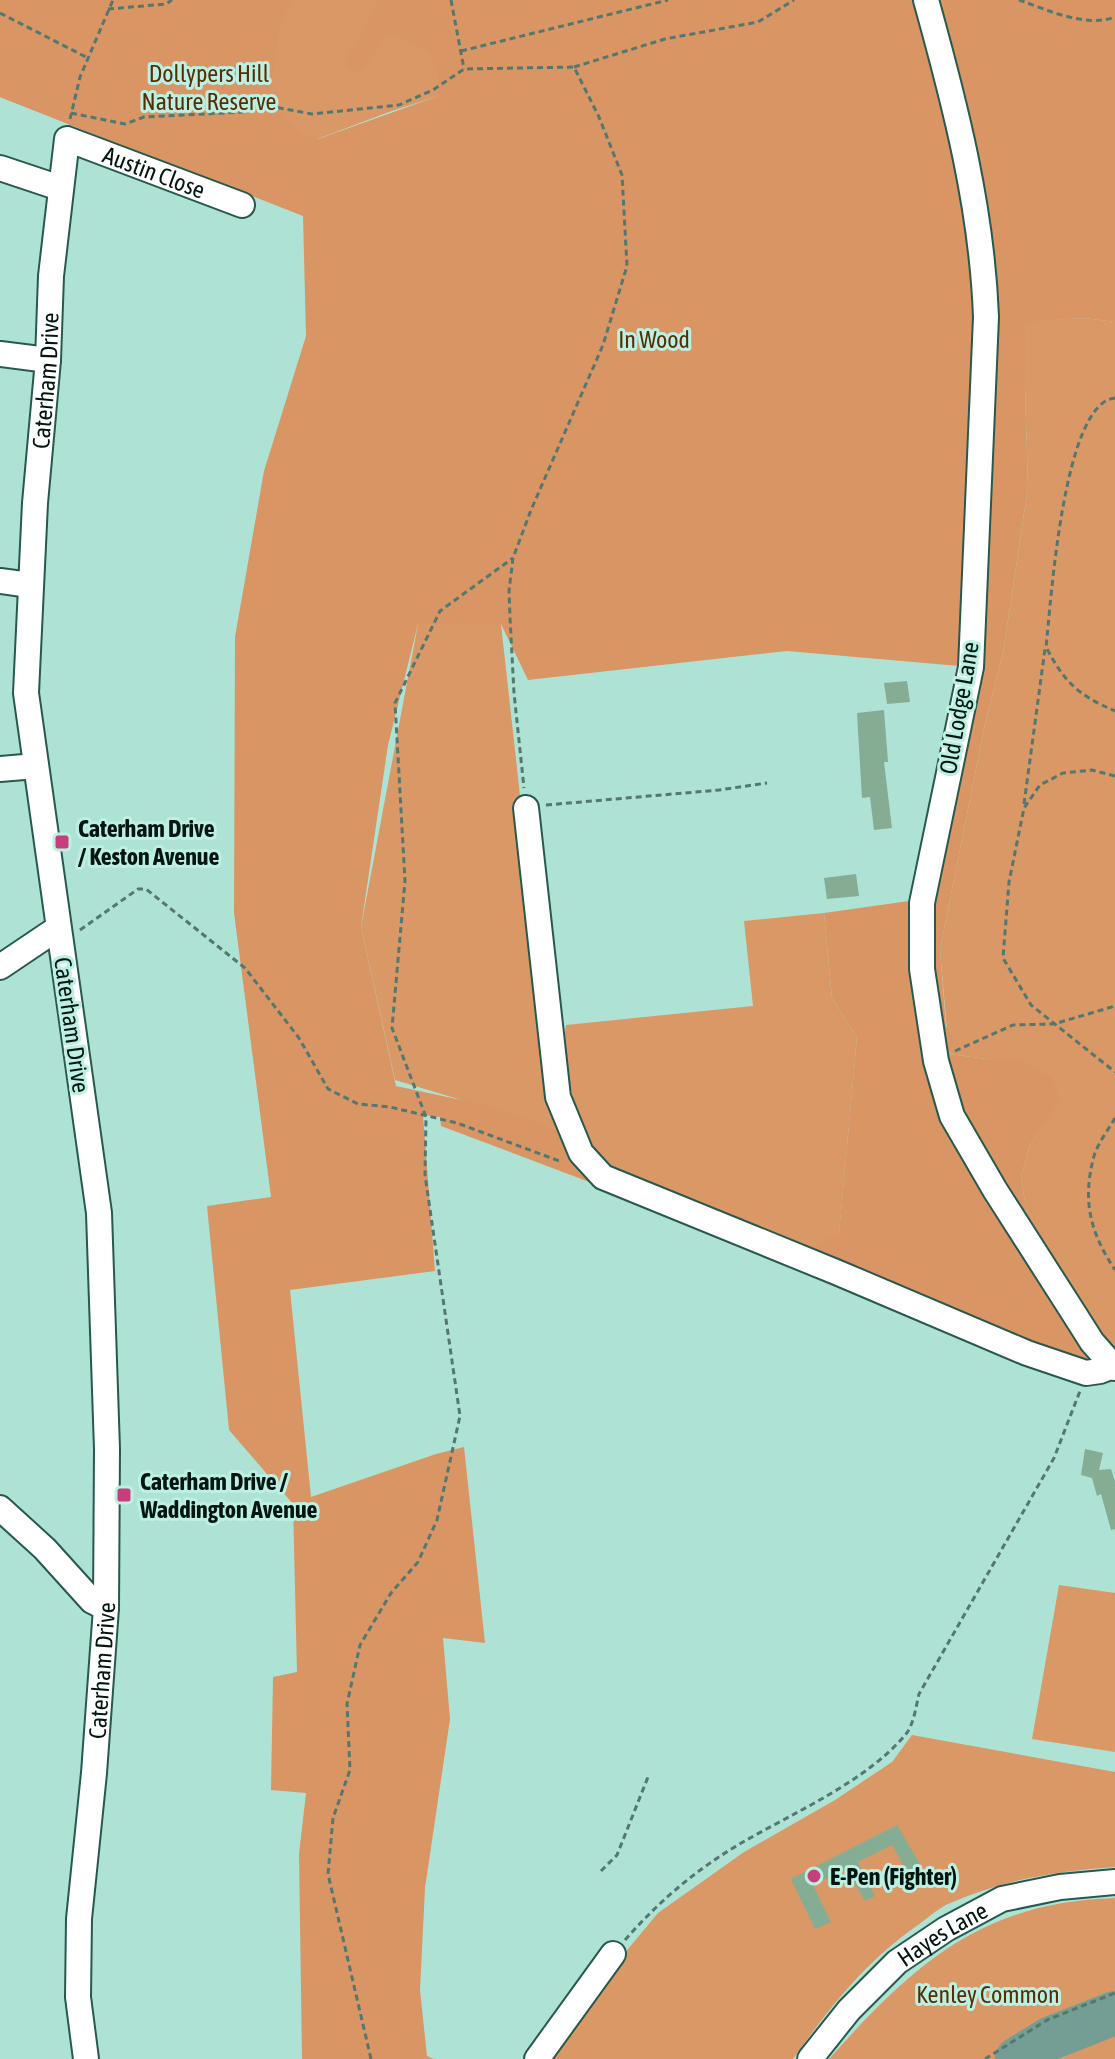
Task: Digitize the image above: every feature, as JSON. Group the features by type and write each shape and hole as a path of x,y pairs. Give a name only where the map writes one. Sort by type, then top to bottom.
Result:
{"street":[{"name":"Old Lodge Lane","path":"926,0 970,166 985,271 986,317 971,667 922,903 922,969 936,1061 952,1116 995,1190 1092,1342 1114,1367"},
{"name":"Caterham Drive","path":"67,139 51,276 48,360 30,585 26,693 99,1213 107,1449 106,1608 79,1919 78,1997 86,2059"},
{"name":"Austin Close","path":"67,139 242,205"},
{"path":"0,168 60,188"},
{"path":"0,354 48,360"},
{"path":"0,581 30,585"},
{"path":"0,769 36,766"},
{"path":"526,808 558,1097 581,1153 603,1177 1027,1353 1086,1373 1114,1367"},
{"path":"0,967 60,937"},
{"path":"0,1508 45,1549 92,1601 106,1608"},
{"name":"Hayes Lane","path":"810,2059 849,2010 897,1962 946,1929 1002,1899 1060,1887 1115,1882"},
{"path":"537,2059 613,1954"}],"path":[{"path":"67,139 71,113 88,58 113,0"},
{"path":"108,9 166,4 172,0"},
{"path":"451,0 464,69"},
{"path":"461,51 668,0"},
{"path":"71,113 125,124 144,117 242,112 269,106 312,114 399,105 433,90 464,69 574,67 665,39 758,22 794,0"},
{"path":"1019,0 1065,16 1103,21 1115,17"},
{"path":"0,13 88,58"},
{"path":"574,67 599,117 622,175 627,266 603,345 555,452 513,558 509,591 512,662 526,808 767,783"},
{"path":"1115,398 1107,398 1095,409 1083,431 1064,490 1024,808 1009,882 1003,958 1031,1005 1115,1072"},
{"path":"371,2059 328,1874 333,1818 350,1770 347,1704 360,1645 391,1593 418,1562 437,1520 460,1416 425,1175 426,1117 392,1028 405,881 395,703 440,611 513,558"},
{"path":"1046,647 1056,666 1083,697 1115,711"},
{"path":"1024,808 1040,785 1063,773 1092,770 1115,776"},
{"path":"60,937 138,889 146,889 245,968 299,1038 328,1089 358,1104 390,1107 457,1123 573,1166"},
{"path":"936,1061 1013,1025 1054,1024 1115,1006"},
{"path":"1115,1118 1094,1155 1087,1205 1100,1247 1115,1270"},
{"path":"613,1954 653,1908 684,1881 740,1844 830,1794 887,1753 909,1731 919,1694 1054,1458 1086,1373"},
{"path":"601,1871 617,1855 648,1777"},
{"path":"985,2059 1047,2020 1115,1993"}],"green space":[{"name":"Dollypers Hill Nature Reserve","path":"0,0 850,0 472,85 389,112 209,180 0,97"},
{"name":"In Wood","path":"0,0 294,0 281,21 271,88 287,120 301,134 318,139 438,96 436,70 428,54 388,32 360,75 343,64 378,5 372,0 917,0 962,164 979,300 966,666 914,907 952,1133 988,1205 1099,1364 1087,1366 802,1251 839,1233 857,1037 832,998 824,913 909,901 959,666 787,651 528,680 501,624 418,624 388,745 361,927 396,1086 480,1104 557,1129 576,1155 613,1191 441,1126 440,1117 423,1115 435,1271 290,1290 311,1497 464,1447 485,1643 443,1638 450,1719 425,1888 420,1990 427,2056 434,2059 302,2059 299,1854 306,1793 271,1790 273,1677 297,1672 293,1504 229,1430 207,1206 271,1197 234,913 235,637 264,471 306,336 303,216 0,97"},
{"path":"936,0 1115,0 1115,322 1084,318 1025,322 1028,487 1003,653 985,724 940,950 946,1026 954,1038 949,1054 1017,1059 1051,1077 1061,1099 1030,1145 1021,1177 1031,1239 962,1113 946,1066 938,1021 928,908 980,662 999,328 991,259"},
{"path":"1084,318 1115,322 1115,1355 1031,1239 1021,1177 1030,1145 1060,1099 1017,1059 949,1054 940,950 985,724 1003,653 1028,487 1025,321"},
{"path":"418,624 501,624 557,1129 395,1080 361,927"},
{"path":"824,913 832,998 857,1037 839,1234 802,1251 618,1173 579,1132 563,1045 566,1025 753,1006 744,921"},
{"path":"1059,1585 1115,1593 1115,1752 1032,1739"},
{"path":"912,1735 1115,1772 1115,1867 1030,1878 988,1889 944,1906 899,1939 865,1970 793,2059 546,2059 618,1961 658,1913 744,1852 835,1800 892,1762"},
{"name":"Kenley Common","path":"1115,1898 1115,2003 1050,2027 998,2059 829,2059 891,1994 954,1944 1026,1911 1068,1902"},
{"path":"1115,2029 1115,2059 1046,2059 1078,2040"}],"building":[{"path":"907,681 910,702 887,704 884,683"},
{"path":"884,710 888,762 884,762 892,828 874,830 870,797 862,798 857,713"},
{"path":"856,874 859,896 827,899 824,878"},
{"path":"1085,1449 1103,1453 1099,1470 1111,1469 1115,1482 1115,1529 1111,1530 1101,1494 1097,1496 1092,1478 1081,1475"},
{"name":"E-Pen (Fighter)","path":"897,1825 923,1869 910,1877 892,1845 858,1862 875,1896 865,1901 846,1869 813,1885 831,1922 815,1929 791,1879"}],"taxiway":[{"path":"1017,2059 1051,2038 1115,2013"}],"place":[{"name":"Caterham Drive / Keston Avenue","path":"62,842"},
{"name":"Caterham Drive / Waddington Avenue","path":"124,1495"},
{"name":"E-Pen (Fighter)","path":"814,1876"}]}
